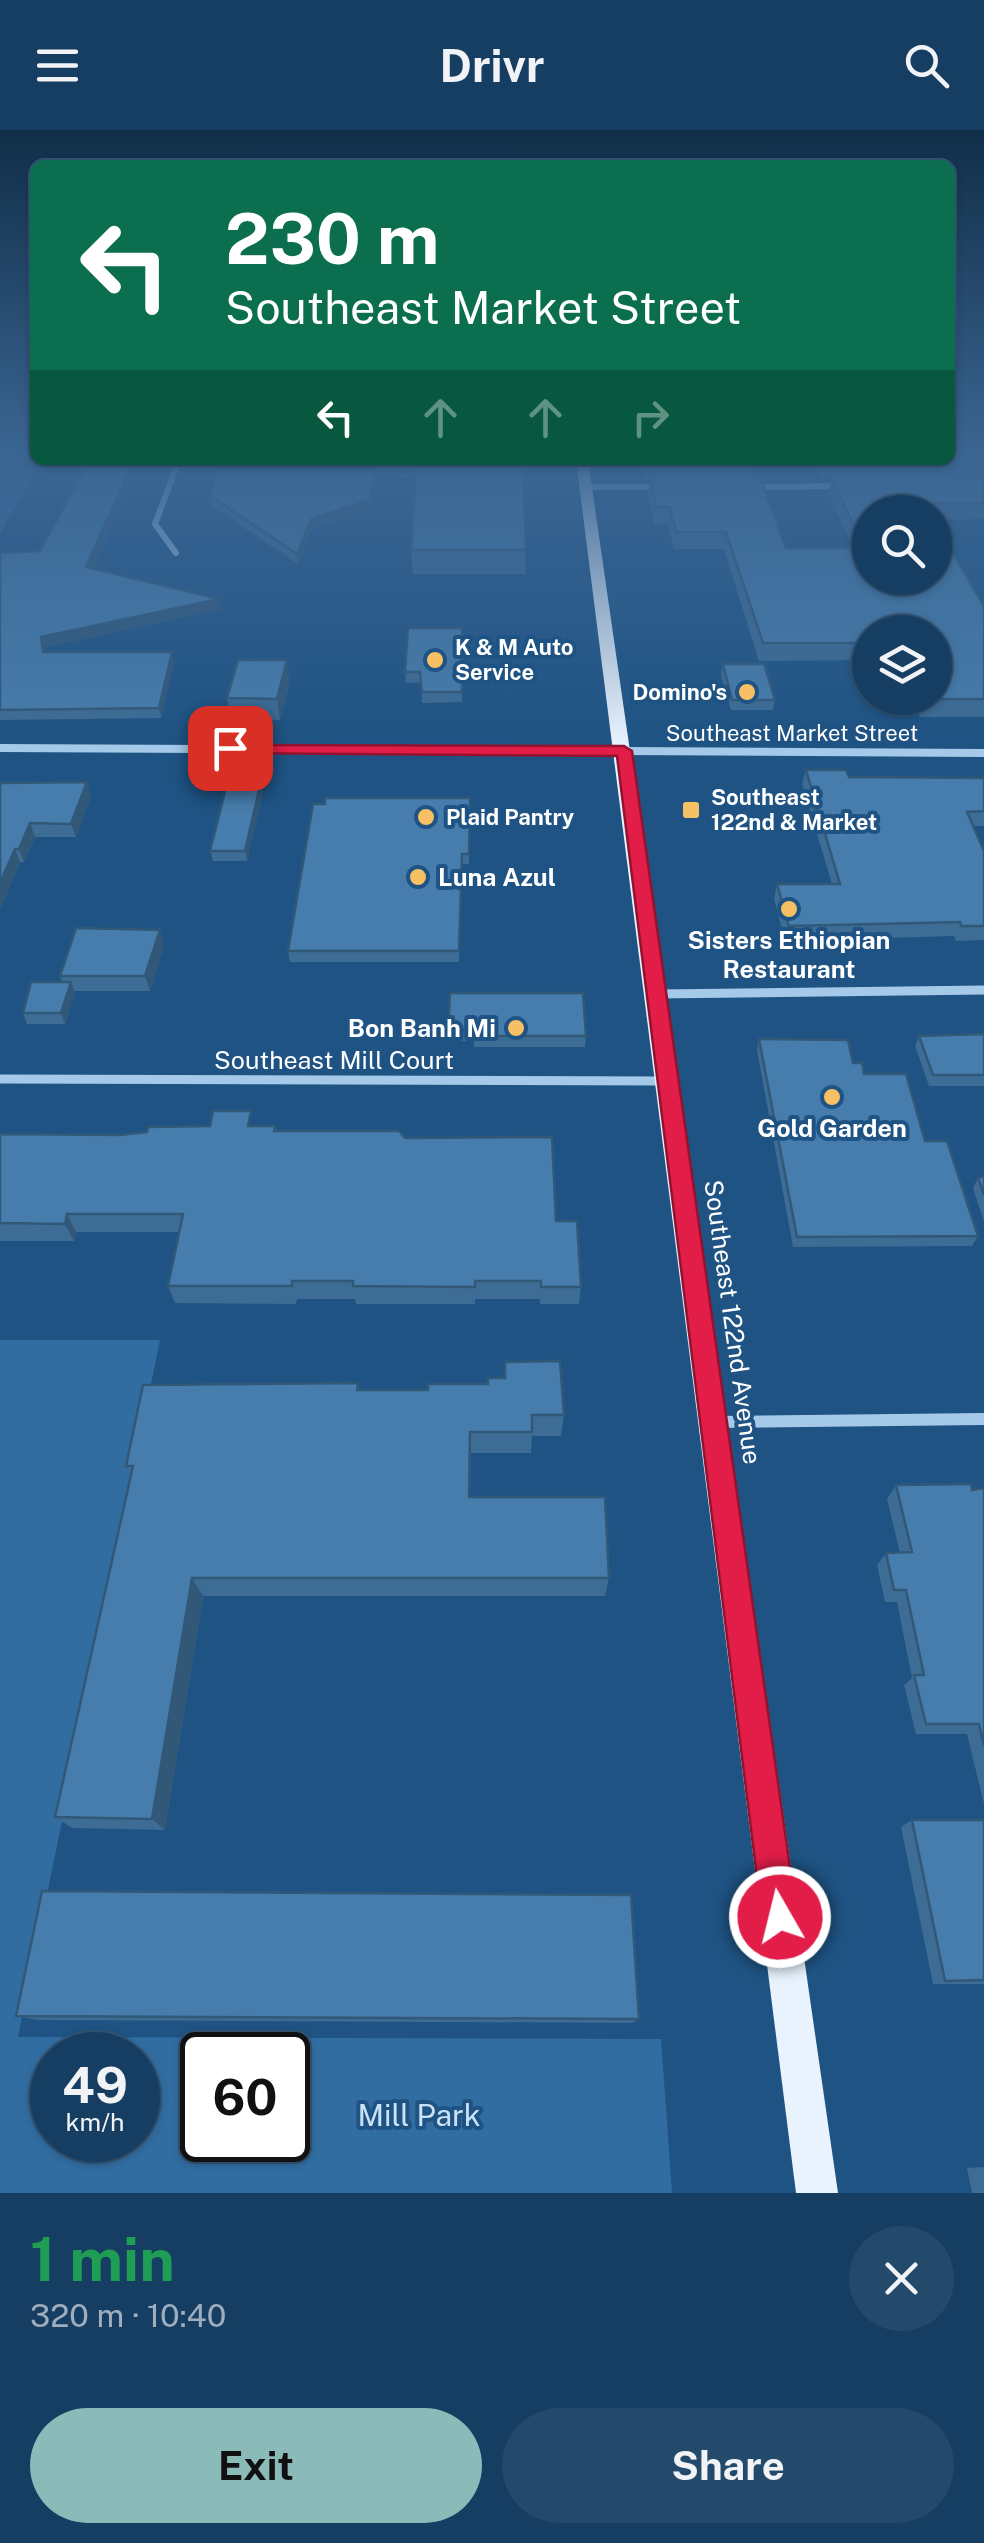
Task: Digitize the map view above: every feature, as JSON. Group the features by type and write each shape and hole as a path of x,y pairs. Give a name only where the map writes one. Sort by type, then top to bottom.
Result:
{"main road":[{"name":"Southeast 122nd Avenue","path":"595,552 817,2193"}],"street":[{"name":"Southeast Market Street","path":"0,748 984,753"},
{"path":"656,994 984,990"},
{"name":"Southeast Mill Court","path":"0,1080 668,1081"},
{"path":"714,1422 984,1419"}],"green space":[{"name":"Mill Park","path":"0,1340 160,1340 18,2037 30,2037 30,2162 160,2162 160,2037 180,2038 180,2162 310,2162 310,2038 661,2039 672,2193 0,2193"}],"building":[{"path":"93,552 86,567 219,599 41,637 43,652 172,652 159,708 0,710 0,553"},
{"path":"733,552 852,552 852,595 952,595 953,552 984,606 984,699 952,699 952,615 852,615 852,643 763,643"},
{"name":"K & M Auto Service","path":"408,628 462,628 462,692 422,692 420,672 405,672"},
{"path":"238,660 287,660 277,699 227,698"},
{"name":"Domino's","path":"723,664 764,664 775,700 732,700"},
{"path":"806,770 846,770 849,777 984,778 984,811 967,812 984,851 984,926 961,926 960,922 789,926 777,884 840,884"},
{"path":"228,780 261,781 245,851 210,851"},
{"path":"87,782 71,824 30,823 0,883 0,783"},
{"path":"325,798 470,798 469,854 462,854 459,951 288,951 313,804 325,804"},
{"path":"76,928 160,930 145,976 60,976"},
{"path":"31,982 71,982 61,1013 23,1013"},
{"name":"Bon Banh Mi","path":"450,993 583,993 586,1036 473,1036 474,1030 448,1030"},
{"path":"984,1034 984,1075 933,1075 919,1036"},
{"path":"759,1039 848,1040 853,1063 862,1063 864,1074 906,1074 925,1141 947,1141 978,1236 797,1237"},
{"path":"213,1111 251,1111 248,1126 275,1126 274,1131 399,1131 405,1138 552,1137 556,1221 577,1221 581,1287 541,1287 541,1281 475,1281 475,1287 353,1286 353,1281 292,1281 292,1286 168,1286 183,1214 67,1214 65,1224 0,1223 0,1134 120,1135 147,1132 148,1127 210,1126"},
{"path":"560,1361 564,1415 532,1415 532,1432 470,1432 469,1497 605,1497 609,1578 192,1578 152,1819 55,1817 133,1466 126,1466 143,1385 358,1383 357,1390 428,1390 428,1384 488,1384 488,1378 505,1378 505,1362"},
{"path":"971,1484 972,1490 984,1488 984,1746 979,1724 926,1724 914,1675 924,1675 906,1590 894,1590 886,1553 912,1552 896,1485"},
{"path":"912,1820 984,1820 984,1980 945,1981"},
{"path":"42,1891 631,1895 639,2019 16,2016"}],"place":[{"name":"K & M Auto Service","path":"435,660"},
{"name":"Domino's","path":"747,692"},
{"name":"Southeast 122nd & Market","path":"691,810"},
{"name":"Plaid Pantry","path":"426,817"},
{"name":"Luna Azul","path":"418,877"},
{"name":"Sisters Ethiopian Restaurant","path":"789,909"},
{"name":"Bon Banh Mi","path":"516,1028"},
{"name":"Gold Garden","path":"832,1097"}],"route":[{"path":"230,748 624,751 780,1917"}]}
